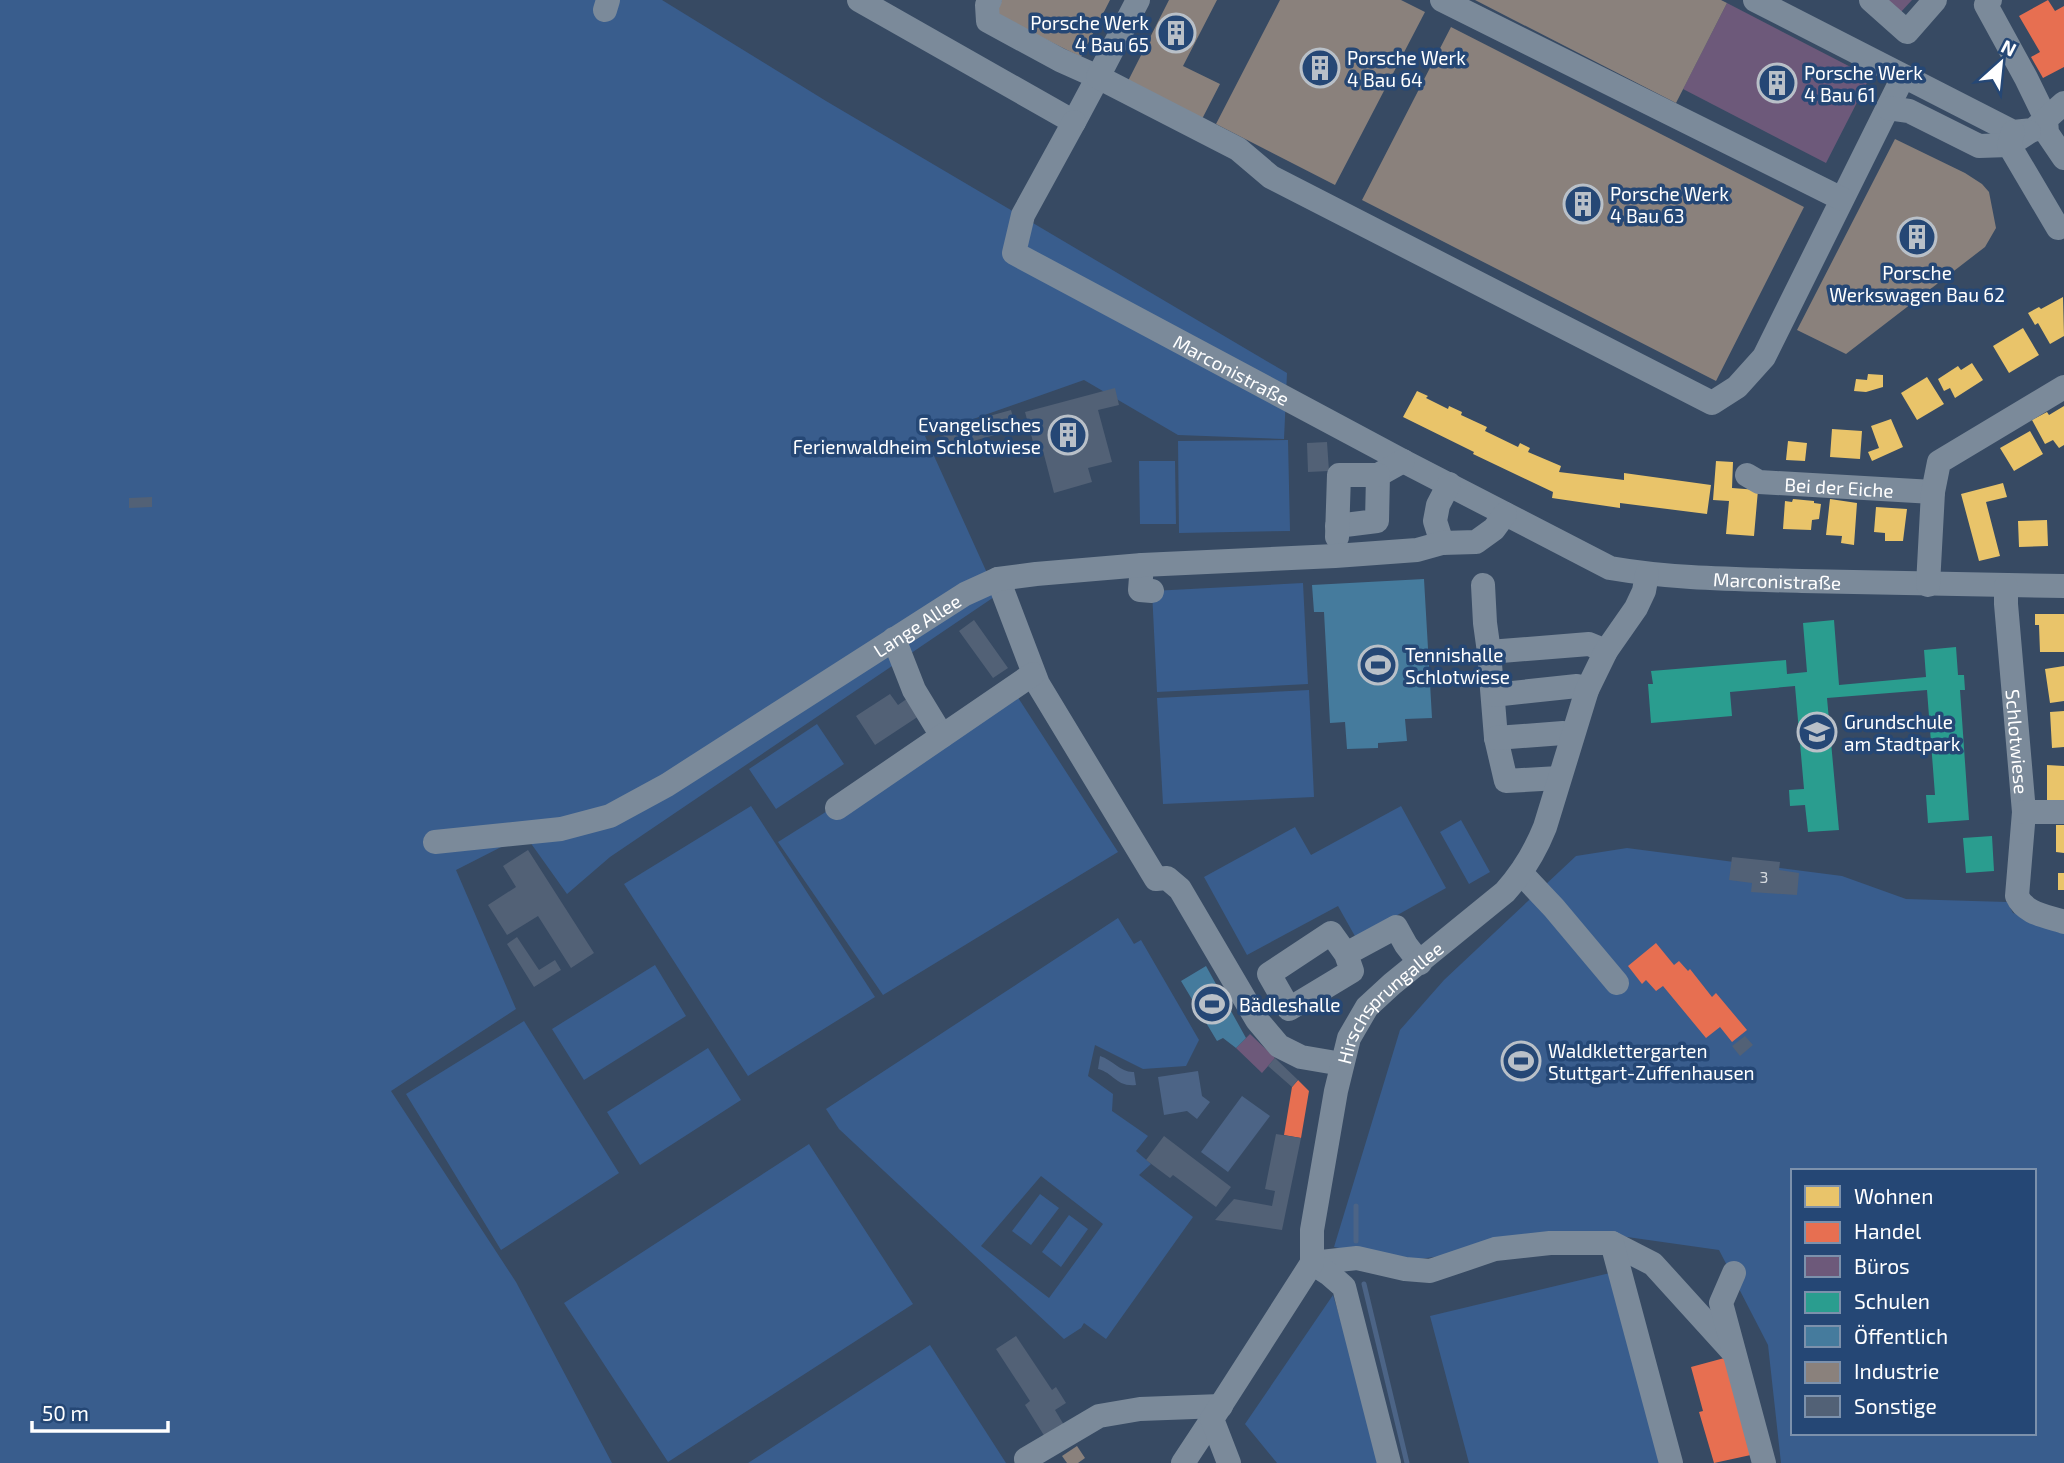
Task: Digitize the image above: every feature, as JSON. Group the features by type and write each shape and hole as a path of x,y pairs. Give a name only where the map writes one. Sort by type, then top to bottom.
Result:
{"street":[{"path":"859,0 1074,122 1138,0"},
{"path":"989,0 988,21 1238,149 1271,177 1712,403 1737,387 1764,357 1903,77"},
{"path":"1442,0 1842,199"},
{"path":"1755,0 1903,77 2047,133 2064,159"},
{"path":"1871,0 1907,32 1935,0"},
{"path":"1990,0 1986,5 2026,78 2033,126 2058,228"},
{"path":"1888,108 1909,111 1979,146 2033,126"},
{"name":"Marconistraße","path":"1074,122 1023,215 1013,253 1610,568 1647,575 1706,579 2064,586"},
{"path":"1928,585 1933,492 1939,462 2064,387"},
{"path":"1378,475 1377,521 1337,532 1339,475 1378,475 1403,460"},
{"name":"Bei der Eiche","path":"1747,475 1759,482 1933,492"},
{"path":"1449,484 1438,505 1435,521 1442,543 1476,542 1494,529 1506,514"},
{"name":"Lange Allee","path":"435,842 561,829 610,816 667,785 965,594 998,579 1142,565 1417,550 1442,543"},
{"path":"1142,565 1140,590 1152,591"},
{"name":"Hirschsprungallee","path":"1312,1263 1312,1230 1349,1038 1367,1007 1506,892 1521,873 1537,848 1545,827 1587,690 1605,652 1636,608 1644,591 1647,575"},
{"path":"998,579 1038,684 1156,878 1167,878 1180,889 1257,1020 1279,1046 1301,1058 1342,1064"},
{"path":"1483,585 1496,738 1506,781 1559,778"},
{"name":"Schlotwiese","path":"2006,586 2024,812 2017,896 2026,909 2064,922"},
{"path":"894,639 914,690 942,736"},
{"path":"1489,652 1589,644 1605,652"},
{"path":"837,808 1033,674"},
{"path":"1493,695 1577,686 1587,690"},
{"path":"1496,738 1563,733 1572,735"},
{"path":"2024,812 2064,812"},
{"path":"1521,873 1616,983"},
{"path":"1346,954 1396,927 1420,962"},
{"path":"1312,1263 1357,1258 1405,1269 1430,1271 1495,1249 1550,1243 1612,1243 1653,1264 1735,1353"},
{"path":"1612,1243 1671,1463"},
{"path":"1184,1463 1312,1263"},
{"path":"1312,1263 1344,1287 1390,1463"},
{"path":"1734,1273 1721,1303 1764,1463"},
{"path":"1027,1463 1026,1459 1099,1416 1140,1409 1216,1412"},
{"path":"1216,1412 1229,1463"}],"shaded area":[{"path":"0,0 662,0 826,101 1287,373 1284,439 1178,435 1084,380 925,436 997,595 610,857 567,894 525,835 456,870 516,1009 391,1091 516,1282 612,1463 0,1463"},
{"path":"1288,440 1290,531 1179,533 1178,441"},
{"path":"1139,461 1175,461 1176,524 1140,524"},
{"path":"1303,583 1308,684 1157,692 1152,591"},
{"path":"1309,690 1314,797 1163,804 1157,698"},
{"path":"1015,693 1118,852 883,995 778,842"},
{"path":"817,724 844,764 776,809 749,769"},
{"path":"751,806 875,997 748,1076 624,884"},
{"path":"1401,806 1446,888 1356,938 1338,906 1247,955 1204,877 1295,827 1311,855"},
{"path":"1461,820 1490,872 1469,884 1440,832"},
{"path":"1627,848 1842,876 1906,899 2007,902 2013,913 2064,929 2064,1463 1781,1463 1768,1345 1719,1250 1606,1234 1404,1261 1334,1247 1400,1030 1444,980 1576,856"},
{"path":"1118,918 1134,944 1141,940 1199,1040 1186,1066 1143,1069 1095,1045 1088,1076 1113,1094 1112,1111 1148,1136 1136,1151 1151,1164 1139,1175 1193,1217 1106,1339 1084,1323 1064,1339 839,1129 826,1109","holes":["1041,1176 1103,1224 1049,1298 981,1246"]},
{"path":"655,965 686,1016 584,1080 552,1029"},
{"path":"524,1021 619,1173 501,1250 406,1094"},
{"path":"708,1048 741,1100 640,1165 607,1112"},
{"path":"1100,1056 1129,1072 1134,1072 1136,1085 1119,1082 1098,1069"},
{"path":"1198,1071 1202,1096 1210,1102 1197,1119 1187,1111 1164,1115 1158,1077"},
{"path":"1242,1096 1270,1116 1228,1172 1201,1152"},
{"path":"809,1144 913,1304 668,1462 564,1303"},
{"path":"1040,1194 1059,1208 1031,1245 1012,1231"},
{"path":"1069,1215 1088,1229 1061,1267 1042,1252"},
{"path":"1610,1273 1661,1463 1469,1463 1430,1316"},
{"path":"1333,1295 1384,1463 1277,1463 1245,1424"},
{"path":"930,1345 1006,1463 748,1463"}],"building: Wohnen":[{"path":"2063,297 2064,336 2050,344 2038,323 2035,325 2028,313"},
{"path":"2023,328 2039,355 2009,373 1993,346"},
{"path":"1972,363 1983,380 1955,398 1950,388 1944,391 1938,379 1958,366 1961,370"},
{"path":"1868,374 1883,375 1883,387 1866,392 1854,391 1856,379 1867,380"},
{"path":"1927,377 1944,404 1917,420 1901,393"},
{"path":"1417,391 1448,409 1449,406 1462,412 1461,415 1487,427 1485,431 1518,447 1520,443 1530,448 1528,452 1561,466 1559,472 1624,480 1624,473 1711,485 1707,514 1620,503 1620,508 1552,498 1553,492 1403,417"},
{"path":"2064,406 2064,445 2059,448 2053,440 2045,444 2032,420 2047,412 2049,415"},
{"path":"1891,419 1903,447 1872,461 1868,452 1879,448 1871,426"},
{"path":"1832,429 1862,431 1860,459 1830,457"},
{"path":"2030,431 2043,454 2014,471 2000,448"},
{"path":"1788,441 1807,443 1805,461 1786,460"},
{"path":"1716,461 1733,462 1732,488 1758,490 1754,536 1726,534 1729,501 1713,500"},
{"path":"2003,483 2007,497 1986,502 2000,556 1979,561 1961,494"},
{"path":"1793,499 1821,504 1819,519 1812,520 1811,530 1783,529 1785,501 1792,502"},
{"path":"1830,499 1857,503 1854,545 1841,543 1842,536 1826,535"},
{"path":"1876,507 1907,509 1903,541 1885,541 1885,533 1874,532"},
{"path":"2047,520 2048,546 2019,547 2018,521"},
{"path":"2035,614 2064,614 2064,652 2040,652 2039,625 2035,625"},
{"path":"2064,666 2064,701 2050,703 2045,669"},
{"path":"2064,711 2064,747 2052,748 2050,712"},
{"path":"2047,765 2064,766 2064,801 2047,800"},
{"path":"2056,825 2064,825 2064,853 2056,852"},
{"path":"2058,873 2064,873 2064,890 2058,890"}],"building: Handel":[{"path":"2048,0 2055,11 2064,6 2064,67 2043,78 2031,57 2040,52 2019,16"},
{"path":"1656,943 1674,965 1679,961 1688,971 1690,969 1712,997 1716,993 1747,1030 1732,1042 1720,1027 1706,1038 1663,986 1656,991 1646,980 1642,984 1628,966"},
{"path":"1298,1080 1309,1091 1301,1138 1284,1135 1292,1087"},
{"path":"1728,1357 1760,1453 1714,1463 1699,1412 1703,1411 1691,1367"}],"building: Büros":[{"path":"1886,0 1912,0 1900,13"},
{"name":"Porsche Werk 4 Bau 61","path":"1727,3 1870,77 1826,163 1683,89"},
{"path":"1250,1034 1275,1058 1262,1073 1236,1048"}],"building: Schulen":[{"path":"1834,620 1839,685 1926,677 1924,650 1956,647 1958,675 1964,675 1965,690 1960,690 1969,820 1928,823 1926,795 1935,795 1927,690 1827,698 1839,830 1808,832 1805,805 1790,806 1789,790 1804,789 1795,686 1730,692 1732,716 1651,723 1648,684 1653,684 1651,671 1786,660 1787,674 1807,672 1803,623"},
{"path":"1992,836 1994,871 1966,873 1963,838"}],"building: Öffentlich":[{"name":"Tennishalle Schlotwiese","path":"1424,579 1432,718 1405,719 1407,741 1378,743 1378,748 1347,749 1345,722 1330,723 1324,612 1314,612 1312,585"},
{"name":"Bädleshalle","path":"1206,966 1246,1038 1236,1048 1223,1038 1217,1041 1181,981"}],"building: Industrie":[{"path":"1002,0 1110,0 1081,57 995,14"},
{"name":"Porsche Werk 4 Bau 65","path":"1169,0 1217,0 1183,66 1220,84 1202,119 1128,81"},
{"name":"Porsche Werk 4 Bau 64","path":"1280,0 1401,0 1425,12 1335,185 1216,124"},
{"path":"1475,0 1721,0 1727,3 1676,103"},
{"name":"Porsche Werk 4 Bau 63","path":"1451,27 1804,207 1716,381 1362,200"},
{"name":"Porsche Werkswagen Bau 62","path":"1895,139 1982,184 1989,192 1996,228 1985,247 1846,354 1797,330"},
{"path":"1077,1446 1085,1458 1078,1463 1067,1463 1062,1456"}],"building: Sonstige":[{"name":"Evangelisches Ferienwaldheim Schlotwiese","path":"1115,388 1119,405 1098,410 1112,462 1088,468 1092,482 1054,493 1043,451 1036,453 1025,412"},
{"path":"1011,410 1016,429 952,447 954,453 941,457 936,438 948,434 946,428"},
{"path":"1327,442 1329,471 1308,472 1307,443"},
{"path":"152,497 152,507 129,508 129,498"},
{"path":"974,620 1008,668 993,678 959,631"},
{"path":"890,694 898,705 908,698 919,716 875,745 856,716"},
{"path":"528,850 594,953 571,968 538,916 507,935 488,905 516,887 503,866"},
{"path":"1732,857 1780,862 1779,870 1799,873 1797,895 1751,892 1752,883 1729,880"},
{"path":"517,937 539,970 555,960 561,970 534,987 507,944"},
{"path":"1745,1036 1753,1045 1740,1056 1732,1046"},
{"path":"1275,1058 1298,1080 1292,1087 1268,1066"},
{"path":"1276,1134 1301,1138 1282,1230 1215,1220 1234,1199 1272,1206 1275,1191 1265,1189"},
{"path":"1164,1136 1231,1187 1216,1207 1173,1175 1170,1178 1146,1160"},
{"path":"1016,1336 1052,1390 1056,1387 1066,1403 1055,1410 1064,1425 1045,1437 1025,1405 1030,1401 996,1349"}],"waterway":[{"path":"1356,1206 1356,1241"},
{"path":"1364,1284 1407,1463"}],"place":[{"name":"Porsche Werk 4 Bau 65","path":"1176,33"},
{"name":"Porsche Werk 4 Bau 64","path":"1320,68"},
{"name":"Porsche Werk 4 Bau 61","path":"1777,83"},
{"name":"Porsche Werk 4 Bau 63","path":"1583,204"},
{"name":"Porsche Werkswagen Bau 62","path":"1917,237"},
{"name":"Evangelisches Ferienwaldheim Schlotwiese","path":"1068,435"},
{"name":"Tennishalle Schlotwiese","path":"1378,665"},
{"name":"Grundschule am Stadtpark","path":"1817,732"},
{"name":"Bädleshalle","path":"1212,1004"},
{"name":"Waldklettergarten Stuttgart-Zuffenhausen","path":"1521,1061"}]}
